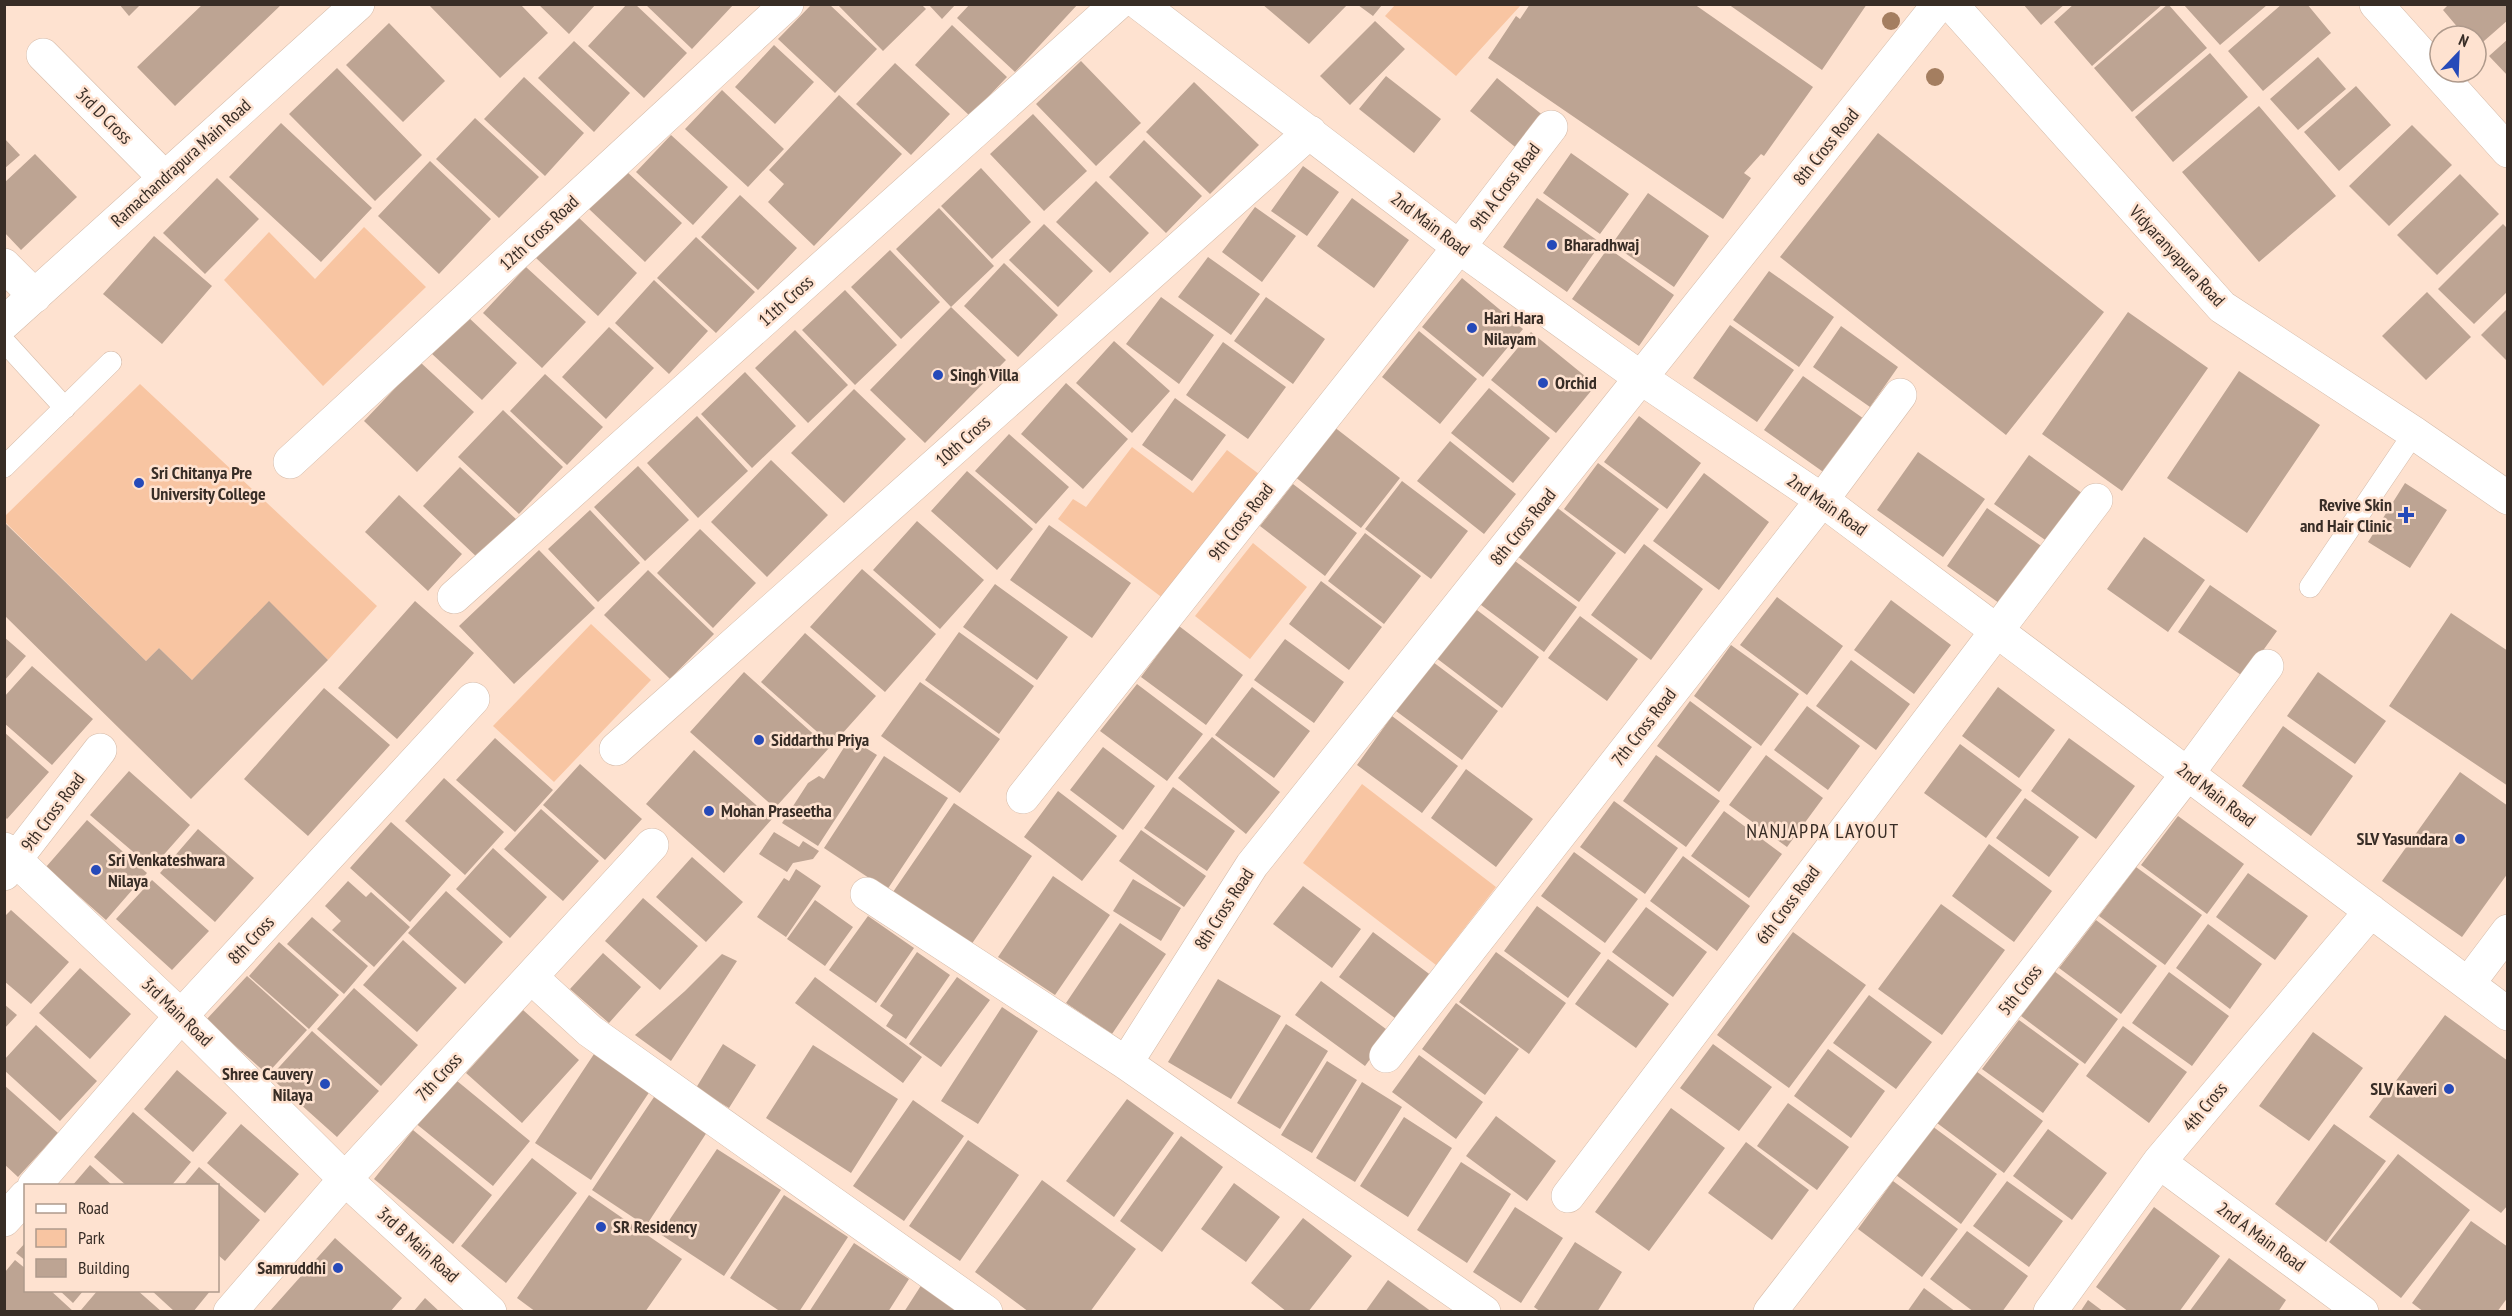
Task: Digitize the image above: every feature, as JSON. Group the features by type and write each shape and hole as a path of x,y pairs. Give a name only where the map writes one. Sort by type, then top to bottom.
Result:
{"street":[{"name":"12th Cross Road","path":"290,462 788,4"},
{"name":"11th Cross","path":"454,597 1117,4"},
{"name":"2nd Main Road","path":"1140,4 1459,247 1641,378 1822,500 2508,1014"},
{"name":"8th Cross Road","path":"1126,1063 1252,865 1939,4"},
{"name":"Vidyaranyapura Road","path":"1951,4 2222,307 2414,433 2508,498"},
{"path":"2376,4 2508,151"},
{"name":"Ramachandrapura Main Road","path":"4,322 358,5"},
{"name":"3rd D Cross","path":"44,55 165,178"},
{"name":"9th A Cross Road","path":"1459,247 1551,128"},
{"name":"10th Cross","path":"616,749 1310,132"},
{"name":"9th Cross Road","path":"1023,797 1459,247"},
{"path":"4,266 34,296"},
{"name":"7th Cross Road","path":"1386,1056 1822,500 1900,395"},
{"name":"6th Cross Road","path":"1568,1196 2097,500"},
{"name":"5th Cross","path":"1770,1311 2188,773 2267,666"},
{"name":"8th Cross","path":"35,1184 182,1016 472,699"},
{"name":"9th Cross Road","path":"8,861 100,750"},
{"name":"7th Cross","path":"230,1311 345,1179 652,844"},
{"name":"3rd Main Road","path":"8,861 182,1016 345,1179"},
{"path":"867,894 1126,1063 1484,1311"},
{"name":"4th Cross","path":"2050,1311 2159,1162 2371,911"},
{"path":"2468,984 2508,931"},
{"path":"531,977 590,1031 986,1311"},
{"name":"2nd A Main Road","path":"2159,1162 2362,1311"},
{"name":"3rd B Main Road","path":"345,1179 490,1311"},
{"path":"4,1220 24,1198"}],"lane":[{"path":"4,341 65,408"},
{"path":"4,467 111,362"},
{"path":"2310,587 2414,433"}],"green space":[{"path":"1395,5 1521,5 1456,76 1385,16"},
{"path":"364,227 426,287 323,386 224,280 269,232 315,279"},
{"path":"140,384 377,606 328,660 269,602 192,680 159,648 146,661 5,522 5,516"},
{"path":"1132,447 1193,493 1227,450 1263,477 1168,602 1058,519 1073,499 1086,507"},
{"path":"1253,543 1307,587 1250,659 1195,616"},
{"path":"591,624 651,680 554,782 493,726"},
{"path":"1362,784 1496,887 1436,965 1303,863"}],"building":[{"path":"119,4 141,4 129,16"},
{"path":"203,4 282,4 175,106 137,67"},
{"path":"428,4 520,4 548,33 500,78"},
{"path":"538,4 596,4 569,34"},
{"path":"627,4 635,4 687,53 644,98 588,46"},
{"path":"645,4 734,4 692,49"},
{"path":"837,4 921,4 926,9 883,51"},
{"path":"928,4 956,4 942,19"},
{"path":"970,4 1078,4 1015,72 957,18"},
{"path":"1262,4 1348,4 1309,44"},
{"path":"1530,4 1694,4 1813,87 1764,156 1761,154 1744,173 1751,178 1723,219 1488,58 1516,16 1520,19"},
{"path":"1728,4 1867,4 1822,70"},
{"path":"2023,4 2065,4 2041,25"},
{"path":"2074,4 2163,4 2092,66 2054,22"},
{"path":"2168,4 2207,48 2132,112 2094,68"},
{"path":"2282,4 2307,4 2331,33 2263,91 2228,51"},
{"path":"2449,4 2508,4 2508,20 2488,38 2488,24 2455,24 2443,10"},
{"path":"811,5 830,5 877,49 835,93 778,39"},
{"path":"1358,5 1382,5 1373,16"},
{"path":"2184,5 2267,5 2220,45"},
{"path":"1375,21 1405,49 1350,105 1320,76"},
{"path":"389,23 445,81 403,122 346,65"},
{"path":"952,25 1007,77 970,116 915,65"},
{"path":"2508,39 2508,76 2489,56"},
{"path":"574,41 630,93 594,132 538,78"},
{"path":"774,45 814,82 775,124 735,87"},
{"path":"2210,53 2248,97 2173,162 2135,117"},
{"path":"2318,57 2346,89 2298,130 2270,99"},
{"path":"1081,61 1141,123 1096,166 1036,104"},
{"path":"895,63 950,114 911,155 856,104"},
{"path":"337,68 422,155 375,201 289,114"},
{"path":"1386,76 1441,119 1414,153 1359,109"},
{"path":"524,77 584,133 545,176 484,119"},
{"path":"1497,78 1545,117 1519,150 1470,111"},
{"path":"1194,82 1259,145 1210,194 1146,132"},
{"path":"2356,86 2391,125 2339,171 2304,132"},
{"path":"722,90 784,149 748,187 685,129"},
{"path":"839,95 902,154 814,246 768,202 784,184 769,170"},
{"path":"2259,106 2336,196 2259,262 2182,172"},
{"path":"1033,114 1087,171 1044,211 990,154"},
{"path":"475,118 539,177 499,218 436,159"},
{"path":"281,123 372,208 321,262 229,177"},
{"path":"2412,125 2452,165 2389,226 2349,186"},
{"path":"1878,133 2104,312 2006,435 1780,257"},
{"path":"671,135 728,187 693,225 636,172"},
{"path":"4,138 20,155 4,169"},
{"path":"1144,140 1202,196 1166,233 1109,177"},
{"path":"1571,153 1629,194 1600,234 1543,193"},
{"path":"35,154 77,197 21,250 4,232 4,183"},
{"path":"430,161 491,219 439,274 378,216"},
{"path":"1303,166 1339,192 1307,236 1271,211"},
{"path":"981,168 1031,222 992,259 941,206"},
{"path":"625,170 682,223 645,262 589,209"},
{"path":"2460,174 2499,214 2437,275 2397,235"},
{"path":"217,178 259,219 205,274 163,233"},
{"path":"1096,181 1149,233 1110,273 1056,222"},
{"path":"1648,193 1709,236 1674,287 1612,244"},
{"path":"740,195 797,248 758,290 701,237"},
{"path":"1352,198 1409,240 1374,288 1317,246"},
{"name":"Bharadhwaj","path":"1537,198 1601,243 1567,292 1503,247"},
{"path":"1255,207 1296,236 1262,282 1222,252"},
{"path":"939,208 994,266 951,307 896,249"},
{"path":"577,216 637,273 598,316 536,258"},
{"path":"1044,224 1093,271 1058,307 1009,260"},
{"path":"2503,224 2508,229 2508,291 2474,324 2438,289"},
{"path":"154,236 212,286 162,344 103,294"},
{"path":"696,237 755,292 716,333 657,278"},
{"path":"1608,248 1674,295 1639,346 1572,299"},
{"path":"890,250 940,302 901,339 851,287"},
{"path":"1208,257 1260,294 1231,335 1178,297"},
{"path":"1004,263 1058,315 1018,357 964,306"},
{"path":"526,267 586,322 542,368 483,313"},
{"path":"1769,271 1834,317 1799,367 1733,320"},
{"name":"Hari Hara Nilayam","path":"1462,278 1523,329 1483,377 1422,327"},
{"path":"654,280 708,331 669,374 615,323"},
{"path":"845,290 897,345 855,385 802,330"},
{"path":"2427,292 2471,337 2426,380 2382,336"},
{"path":"1161,297 1214,335 1179,384 1126,344"},
{"path":"1266,297 1325,339 1293,384 1234,341"},
{"name":"Singh Villa","path":"951,307 1006,360 925,443 870,390"},
{"path":"2508,308 2508,362 2481,335"},
{"path":"2128,312 2208,368 2122,491 2042,434"},
{"path":"467,316 517,363 482,400 431,353"},
{"path":"1730,325 1794,370 1757,422 1693,378"},
{"path":"1841,326 1898,367 1870,407 1813,367"},
{"path":"609,327 654,368 606,419 562,377"},
{"path":"795,330 848,385 808,423 755,368"},
{"path":"1419,331 1477,379 1440,424 1382,377"},
{"name":"Orchid","path":"1531,332 1596,385 1556,433 1491,380"},
{"path":"1114,341 1170,391 1132,433 1076,383"},
{"path":"1223,342 1286,387 1248,439 1186,395"},
{"path":"420,362 474,412 417,472 364,421"},
{"path":"2239,371 2320,425 2247,533 2167,478"},
{"path":"745,372 796,426 752,468 701,414"},
{"path":"545,374 603,427 567,465 510,411"},
{"path":"1803,376 1867,421 1829,476 1764,430"},
{"path":"1066,383 1128,439 1083,489 1021,434"},
{"path":"1489,388 1550,438 1513,483 1451,433"},
{"path":"854,389 906,439 844,503 791,453"},
{"path":"1175,398 1226,435 1192,481 1142,445"},
{"path":"503,410 563,467 519,514 458,457"},
{"path":"697,416 748,471 698,518 647,463"},
{"path":"1639,416 1701,463 1667,509 1604,462"},
{"path":"1329,423 1400,478 1361,528 1290,473"},
{"path":"1009,434 1069,487 1036,524 975,471"},
{"path":"1450,441 1516,494 1484,534 1417,481"},
{"path":"1918,452 1985,499 1943,557 1877,510"},
{"path":"2029,455 2086,496 2051,544 1994,504"},
{"path":"771,460 828,515 767,577 711,522"},
{"path":"1598,463 1659,509 1625,554 1564,509"},
{"path":"638,466 689,520 645,561 594,507"},
{"path":"460,467 517,520 480,560 423,506"},
{"path":"967,471 1033,529 997,570 931,511"},
{"path":"1704,473 1769,522 1719,590 1653,541"},
{"path":"1402,481 1468,531 1431,579 1365,529"},
{"path":"2405,483 2447,510 2410,568 2368,542"},
{"path":"1293,484 1357,533 1325,576 1260,526"},
{"path":"399,495 462,554 428,591 365,532"},
{"path":"1555,506 1616,553 1579,602 1517,556"},
{"path":"1987,508 2047,550 2006,608 1947,566"},
{"path":"590,510 640,563 598,602 548,549"},
{"path":"917,521 984,580 940,629 873,570"},
{"path":"4,522 146,661 159,648 192,680 269,601 328,660 191,799 4,615"},
{"path":"1049,525 1131,583 1092,638 1010,580"},
{"path":"700,529 756,583 713,628 657,573"},
{"path":"1365,533 1421,576 1384,624 1328,581"},
{"path":"2144,537 2205,580 2168,632 2107,589"},
{"path":"1644,544 1703,589 1651,660 1591,615"},
{"path":"539,550 595,608 514,684 459,626"},
{"path":"1511,558 1577,607 1544,652 1477,602"},
{"path":"862,569 936,634 885,692 810,627"},
{"path":"648,570 714,634 670,679 604,615"},
{"path":"1321,581 1382,627 1349,670 1289,624"},
{"path":"995,584 1068,637 1037,680 963,627"},
{"path":"2210,585 2277,631 2244,677 2178,632"},
{"path":"1777,597 1843,646 1807,695 1740,645"},
{"path":"1891,600 1951,645 1914,694 1854,650"},
{"path":"415,601 474,653 397,739 338,688"},
{"path":"1473,607 1539,657 1502,708 1435,657"},
{"path":"2451,613 2508,651 2508,786 2389,706"},
{"path":"1580,616 1638,659 1607,701 1548,658"},
{"path":"1179,626 1243,675 1206,725 1141,677"},
{"path":"959,632 1034,686 999,734 925,680"},
{"path":"805,633 876,696 832,745 761,682"},
{"path":"4,637 26,656 4,681"},
{"path":"1285,639 1344,682 1314,723 1254,680"},
{"path":"1731,645 1799,694 1761,746 1694,696"},
{"path":"1851,660 1910,704 1876,750 1816,706"},
{"path":"1433,662 1498,711 1462,760 1396,711"},
{"path":"32,666 93,719 52,765 4,723 4,697"},
{"name":"Siddarthu Priya","path":"744,672 829,748 775,808 690,732"},
{"path":"2318,672 2386,721 2355,764 2287,716"},
{"path":"920,682 1000,739 960,793 881,736"},
{"path":"1137,684 1203,734 1167,781 1100,731"},
{"path":"1252,687 1310,731 1274,778 1215,735"},
{"path":"1998,687 2055,730 2019,778 1962,736"},
{"path":"324,688 390,745 308,836 244,779"},
{"path":"1690,701 1752,747 1719,792 1657,746"},
{"path":"1807,706 1860,746 1828,790 1774,750"},
{"path":"1392,716 1458,766 1422,813 1357,765"},
{"path":"2283,726 2353,776 2311,836 2242,786"},
{"path":"4,732 49,772 7,819 4,816"},
{"path":"1212,737 1280,792 1246,834 1178,778"},
{"path":"495,738 553,790 515,832 456,780"},
{"path":"850,738 877,755 818,846 782,823 808,783 819,776 824,779"},
{"path":"2069,738 2135,786 2096,839 2031,791"},
{"path":"1960,744 2022,790 1986,838 1924,793"},
{"path":"1103,747 1155,786 1123,830 1070,790"},
{"name":"Mohan Praseetha","path":"694,750 772,819 724,873 646,804"},
{"path":"1656,755 1720,801 1686,847 1623,801"},
{"path":"1766,755 1823,798 1787,847 1729,805"},
{"path":"884,756 948,798 887,890 824,848"},
{"path":"580,764 642,819 605,860 543,805"},
{"path":"1466,769 1533,819 1496,867 1431,818"},
{"path":"129,771 190,825 152,868 90,815"},
{"name":"SLV Yasundara","path":"2460,772 2508,806 2508,873 2462,937 2382,881"},
{"path":"444,778 504,832 465,875 405,821"},
{"path":"1173,787 1235,831 1207,871 1144,828"},
{"path":"1058,791 1117,836 1082,881 1024,837"},
{"path":"2025,798 2079,837 2049,877 1996,838"},
{"path":"1614,801 1678,848 1645,894 1580,847"},
{"path":"954,803 1032,856 971,945 893,892"},
{"path":"541,809 599,861 563,901 504,849"},
{"path":"1724,811 1782,854 1749,898 1691,856"},
{"path":"2178,816 2244,864 2207,914 2141,865"},
{"name":"Sri Venkateshwara Nilaya","path":"87,820 147,873 106,920 46,867"},
{"path":"391,822 451,875 410,922 350,868"},
{"path":"198,829 254,878 215,922 160,873"},
{"path":"1141,830 1206,876 1184,907 1119,861"},
{"path":"774,832 799,847 803,841 819,851 813,859 793,863 787,872 759,854"},
{"path":"1989,844 2052,891 2014,942 1952,896"},
{"path":"493,848 547,897 510,938 456,889"},
{"path":"1574,852 1638,899 1605,943 1541,896"},
{"path":"1683,856 1750,906 1717,951 1650,901"},
{"path":"692,857 743,902 706,942 656,897"},
{"path":"2136,867 2202,915 2165,965 2099,916"},
{"path":"796,869 821,886 786,937 757,917 784,878 789,881"},
{"path":"2248,873 2308,916 2275,960 2216,917"},
{"path":"1053,876 1110,915 1055,995 998,957"},
{"path":"1133,879 1181,908 1161,941 1113,911"},
{"path":"152,880 209,931 172,970 116,919"},
{"path":"348,881 366,897 371,892 410,927 374,967 332,930 341,921 325,906"},
{"path":"1303,886 1361,929 1332,968 1273,924"},
{"path":"446,891 503,942 465,984 408,933"},
{"path":"643,898 698,946 660,990 605,941"},
{"path":"815,900 853,927 825,966 787,939"},
{"path":"1941,904 2005,950 1942,1035 1878,989"},
{"path":"1537,906 1601,953 1568,998 1504,951"},
{"path":"1646,907 1707,952 1673,997 1612,952"},
{"path":"11,910 69,962 31,1004 4,981 4,917"},
{"path":"868,916 914,948 876,1003 829,970"},
{"path":"312,917 368,966 344,994 287,944"},
{"path":"2096,920 2157,966 2121,1014 2059,968"},
{"path":"1120,923 1166,954 1112,1034 1066,1003"},
{"path":"2208,924 2262,964 2230,1009 2176,968"},
{"path":"1373,932 1436,979 1403,1024 1339,977"},
{"path":"1793,932 1866,985 1789,1088 1717,1035"},
{"path":"403,940 457,988 417,1032 363,985"},
{"path":"279,942 339,995 309,1029 249,976"},
{"path":"917,952 950,975 906,1039 886,1026 893,1015 880,1006"},
{"path":"1496,952 1566,1003 1529,1054 1459,1002"},
{"path":"603,953 641,987 609,1023 570,989"},
{"path":"722,954 737,961 671,1061 635,1035 685,991"},
{"path":"1608,959 1669,1004 1636,1048 1575,1004"},
{"path":"80,968 131,1014 90,1059 39,1013"},
{"path":"2054,971 2118,1019 2085,1064 2021,1016"},
{"path":"2169,972 2229,1016 2192,1066 2132,1023"},
{"path":"247,976 307,1030 267,1074 206,1020"},
{"path":"815,977 922,1057 903,1083 795,1003"},
{"path":"957,977 990,1000 941,1067 909,1044"},
{"path":"1218,979 1281,1016 1231,1099 1168,1062"},
{"path":"1321,981 1390,1032 1365,1066 1295,1015"},
{"path":"354,988 418,1045 381,1086 317,1029"},
{"path":"1869,995 1932,1042 1896,1089 1833,1043"},
{"path":"1456,1003 1519,1049 1485,1095 1422,1049"},
{"path":"4,1004 17,1015 4,1029"},
{"path":"1002,1007 1038,1031 978,1124 941,1101"},
{"path":"523,1010 579,1060 522,1123 466,1073"},
{"name":"SLV Kaveri","path":"2445,1015 2508,1061 2508,1205 2501,1213 2369,1117"},
{"path":"2019,1020 2079,1064 2043,1113 1982,1069"},
{"path":"1286,1024 1328,1051 1280,1129 1237,1103"},
{"path":"36,1025 97,1081 60,1121 4,1070 4,1060"},
{"path":"2123,1026 2187,1072 2149,1123 2086,1076"},
{"name":"Shree Cauvery Nilaya","path":"312,1031 379,1091 337,1137 270,1077"},
{"path":"2313,1032 2363,1068 2309,1141 2259,1106"},
{"path":"723,1044 756,1065 729,1108 696,1088"},
{"path":"1713,1044 1772,1087 1739,1131 1680,1088"},
{"path":"813,1045 898,1099 851,1173 766,1118"},
{"path":"1828,1049 1885,1091 1851,1138 1794,1096"},
{"path":"594,1054 650,1091 591,1180 535,1143"},
{"path":"1419,1055 1483,1102 1456,1139 1392,1092"},
{"path":"1327,1061 1357,1080 1312,1153 1281,1135"},
{"path":"177,1070 227,1113 193,1152 144,1109"},
{"path":"1976,1071 2043,1121 2004,1173 1937,1123"},
{"path":"451,1076 530,1141 493,1186 414,1122"},
{"path":"1362,1082 1402,1107 1355,1182 1316,1158"},
{"path":"4,1085 58,1133 18,1177 4,1164"},
{"path":"656,1094 709,1129 646,1226 592,1190"},
{"path":"1127,1099 1174,1133 1114,1217 1066,1181"},
{"path":"913,1100 964,1136 904,1221 853,1186"},
{"path":"1788,1103 1849,1147 1817,1190 1757,1146"},
{"path":"1671,1108 1725,1148 1649,1251 1595,1212"},
{"path":"133,1112 191,1162 173,1184 125,1184 94,1157"},
{"path":"1496,1116 1556,1161 1527,1201 1466,1156"},
{"path":"1404,1117 1452,1148 1408,1217 1360,1186"},
{"path":"241,1124 299,1174 265,1213 207,1163"},
{"path":"2334,1124 2386,1161 2326,1242 2275,1204"},
{"path":"1932,1126 1997,1174 1961,1224 1896,1175"},
{"path":"2048,1129 2107,1173 2072,1220 2013,1176"},
{"path":"413,1130 492,1195 453,1244 374,1179"},
{"path":"1181,1136 1223,1167 1162,1252 1120,1221"},
{"path":"968,1140 1019,1175 960,1261 909,1226"},
{"path":"1746,1142 1809,1190 1772,1240 1708,1193"},
{"path":"717,1149 781,1190 724,1276 660,1234"},
{"path":"2398,1154 2470,1210 2401,1298 2329,1242"},
{"path":"532,1158 577,1193 506,1283 461,1246"},
{"path":"1461,1162 1511,1194 1467,1263 1417,1230"},
{"path":"90,1165 111,1184 74,1184"},
{"path":"199,1167 219,1184 185,1184"},
{"path":"1042,1180 1136,1249 1090,1312 1029,1312 975,1272"},
{"path":"1893,1181 1958,1229 1922,1277 1858,1229"},
{"path":"2007,1181 2063,1221 2029,1267 1973,1226"},
{"path":"1234,1183 1280,1217 1246,1262 1201,1229"},
{"path":"219,1184 260,1220 225,1261 219,1256"},
{"name":"SR Residency","path":"589,1195 682,1259 645,1312 536,1312 517,1298"},
{"path":"784,1195 848,1237 799,1312 781,1312 730,1278"},
{"path":"1515,1207 1563,1238 1521,1303 1473,1272"},
{"path":"2154,1207 2220,1256 2179,1312 2129,1312 2096,1287"},
{"path":"1303,1218 1352,1256 1308,1312 1287,1312 1251,1283"},
{"path":"2471,1221 2508,1247 2508,1297 2497,1312 2424,1312 2412,1303"},
{"path":"1967,1231 2028,1276 2002,1312 1974,1312 1930,1279"},
{"name":"Samruddhi","path":"335,1238 402,1298 390,1312 269,1312"},
{"path":"1575,1242 1622,1272 1597,1312 1541,1312 1534,1307"},
{"path":"854,1243 909,1279 888,1312 809,1312"},
{"path":"24,1244 24,1259 16,1253"},
{"path":"2229,1258 2286,1300 2278,1312 2189,1312"},
{"path":"15,1260 24,1267 24,1292 52,1292 74,1312 5,1312 5,1272"},
{"path":"1388,1280 1432,1312 1365,1312"},
{"path":"922,1284 964,1312 904,1312"},
{"path":"1924,1288 1956,1312 1907,1312"},
{"path":"61,1292 82,1292 73,1303"},
{"path":"96,1292 139,1292 162,1312 82,1312 81,1310"},
{"path":"153,1292 209,1292 193,1312 175,1312"},
{"path":"425,1298 440,1312 413,1312"},
{"path":"2088,1300 2104,1312 2080,1312"}],"place":[{"name":"Bharadhwaj","path":"1552,245"},
{"name":"Hari Hara Nilayam","path":"1472,328"},
{"name":"Singh Villa","path":"938,375"},
{"name":"Orchid","path":"1543,383"},
{"name":"Sri Chitanya Pre University College","path":"139,483"},
{"name":"Revive Skin and Hair Clinic","path":"2406,515"},
{"name":"Siddarthu Priya","path":"759,740"},
{"name":"Mohan Praseetha","path":"709,811"},
{"name":"SLV Yasundara","path":"2460,839"},
{"name":"Sri Venkateshwara Nilaya","path":"96,870"},
{"name":"Shree Cauvery Nilaya","path":"325,1084"},
{"name":"SLV Kaveri","path":"2449,1089"},
{"name":"SR Residency","path":"601,1227"},
{"name":"Samruddhi","path":"338,1268"}],"district":[{"name":"NANJAPPA LAYOUT","path":"1823,831"}]}
